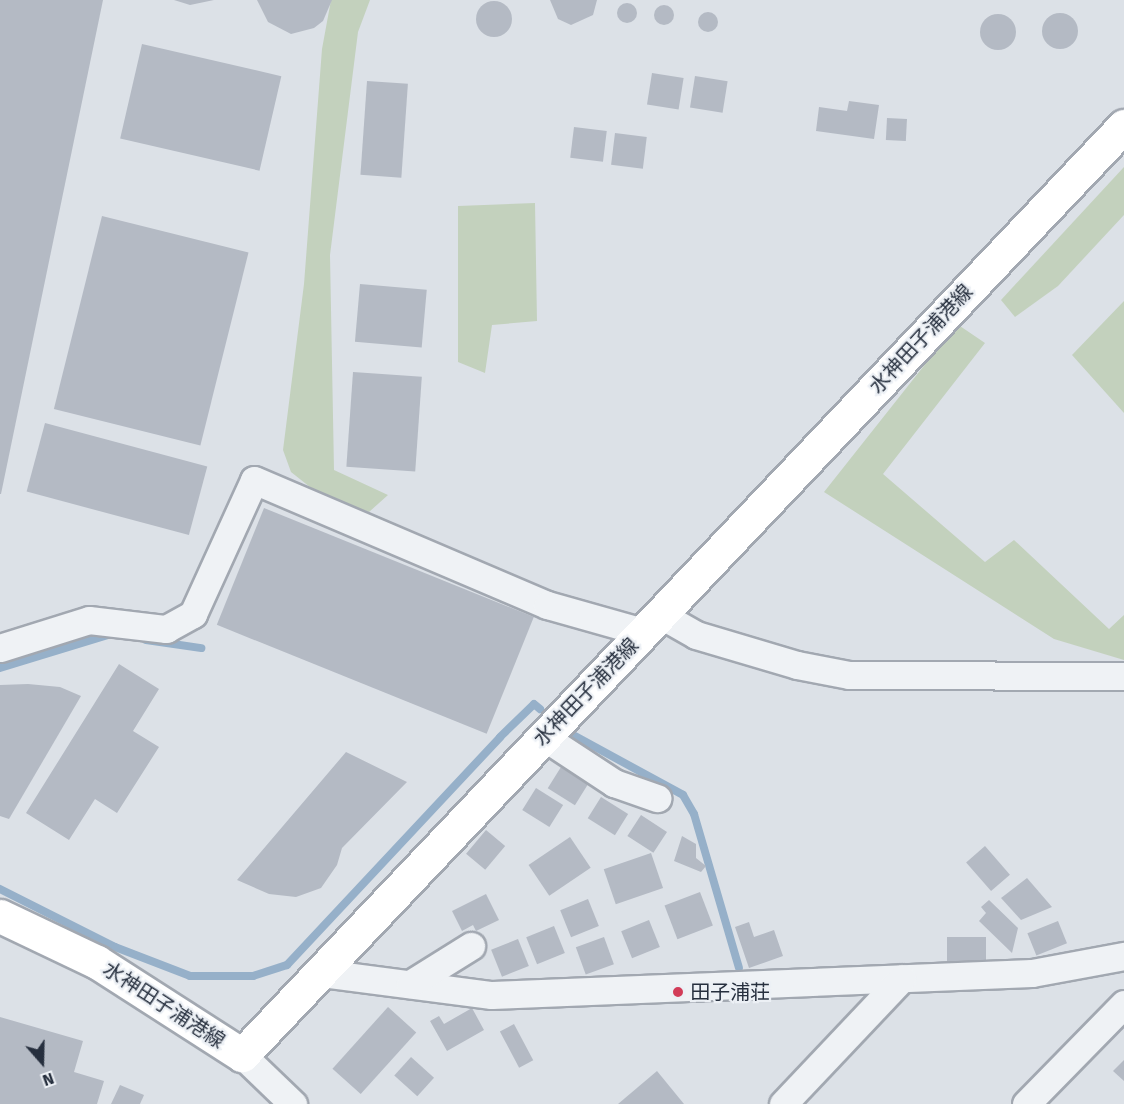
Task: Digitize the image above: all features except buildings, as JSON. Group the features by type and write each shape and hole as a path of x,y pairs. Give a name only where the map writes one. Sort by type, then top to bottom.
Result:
{"main road":[{"name":"水神田子浦港線","path":"0,916 97,962 242,1055 1124,126"}],"street":[{"path":"0,648 89,620 166,629 193,614 254,480 548,605 652,624 797,665 849,675 1124,676"},
{"path":"544,736 614,783 657,798"},
{"path":"410,984 471,946"},
{"path":"322,973 492,995 623,987 1032,973 1124,956"},
{"path":"783,1104 902,978"},
{"path":"1026,1104 1124,1004"},
{"path":"242,1055 292,1104"}],"green space":[{"path":"331,0 370,0 358,32 330,255 334,470 388,495 369,512 320,495 291,472 283,450 304,284 322,49"},
{"path":"1124,167 1124,215 1058,286 1015,317 1001,300"},
{"path":"535,203 537,321 492,325 485,373 458,362 458,206"},
{"path":"1124,301 1124,413 1072,355"},
{"path":"957,324 985,343 883,474 985,562 1014,540 1109,629 1124,615 1124,660 1054,639 824,492"}],"waterway":[{"path":"0,668 108,635"},
{"path":"146,640 201,648"},
{"path":"0,889 115,947 190,976 253,976 287,965 500,737 534,704 540,709"},
{"path":"575,736 683,795 694,814 739,968"}],"place":[{"name":"田子浦荘","path":"678,992"}]}
